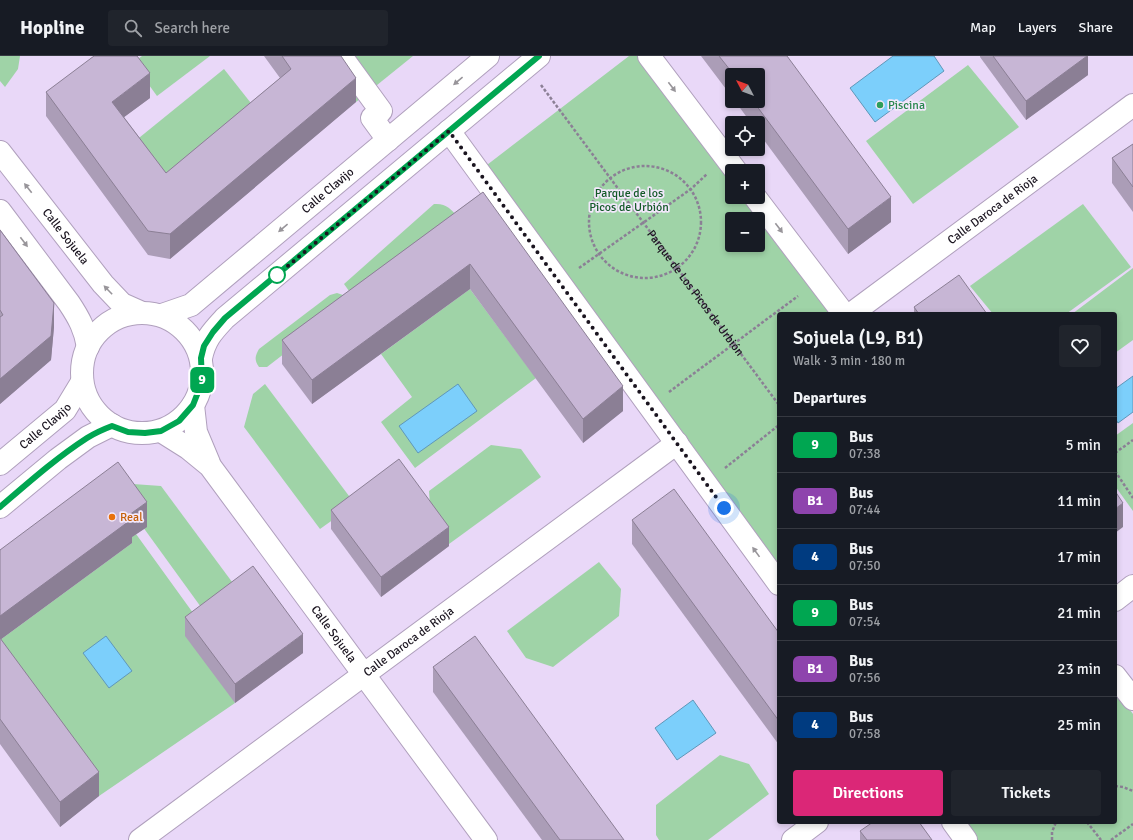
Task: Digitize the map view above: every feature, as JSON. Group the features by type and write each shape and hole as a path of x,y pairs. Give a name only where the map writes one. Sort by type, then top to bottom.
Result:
{"street":[{"path":"341,56 381,111 372,118 388,140"},
{"name":"Calle Clavijo","path":"162,315 191,305 488,56"},
{"path":"649,56 730,164"},
{"path":"201,358 193,340 180,325 162,315 140,312 120,316 104,326 88,347 84,358 82,382 90,404 102,418 112,426 128,432 145,433 161,431 179,421 193,405 202,382 201,358 204,346 225,318 533,61"},
{"name":"Calle Daroca de Rioja","path":"854,312 1133,105"},
{"path":"449,131 777,581"},
{"name":"Calle Sojuela","path":"0,152 103,284 122,304 140,312"},
{"path":"760,204 842,312"},
{"path":"0,211 79,317 85,332 88,347"},
{"name":"Calle Clavijo","path":"0,464 64,410 82,382"},
{"name":"Calle Sojuela","path":"193,405 196,432 210,466 486,840"},
{"path":"0,506 88,437 112,426"},
{"name":"Calle Sojuela","path":"161,431 188,448 210,466"},
{"name":"Calle Daroca de Rioja","path":"140,840 677,443"},
{"path":"1117,598 1133,586"},
{"path":"1117,679 1133,699"},
{"path":"793,840 814,824"},
{"path":"954,824 966,840"}],"path":[{"name":"Parque de Los Picos de Urbión","path":"533,61 610,178 777,402"},
{"path":"643,165 661,168 678,176 691,189 699,205 702,223 698,241 689,257 677,268 657,277 638,278 620,273 605,262 594,246 589,228 590,209 597,192 610,178 625,169 643,165"},
{"path":"559,282 643,222 725,167"},
{"path":"650,406 818,281"},
{"path":"706,483 777,427"},
{"path":"1117,452 1133,440"},
{"path":"1117,474 1133,498"},
{"path":"1117,786 1123,786 1133,791"},
{"path":"1052,840 1052,832 1055,824"},
{"path":"1088,824 1100,840"},
{"path":"1111,840 1133,824"}],"green space":[{"path":"0,56 20,56 18,69 5,87 0,81"},
{"path":"142,56 210,56 157,96 133,63"},
{"path":"323,56 413,56 356,102"},
{"name":"Parque de los Picos de Urbión","path":"629,56 646,56 726,164 725,204 755,204 761,212 725,212 725,252 765,252 765,217 836,312 777,312 777,567 483,168"},
{"path":"968,65 1019,127 913,204 866,141"},
{"path":"224,69 262,117 167,193 129,146"},
{"path":"434,204 442,204 458,217 357,302 344,284"},
{"path":"1083,204 1131,267 1069,312 991,312 970,286"},
{"path":"1133,268 1133,340 1117,352 1117,312 1075,312"},
{"path":"470,289 536,378 415,468 381,422 412,397 381,354"},
{"path":"337,293 343,295 346,301 342,309 267,367 259,367 256,362 256,358 259,349 330,295"},
{"path":"265,384 355,504 320,529 244,427 253,394"},
{"path":"1133,423 1133,511 1117,489 1117,435"},
{"path":"491,445 521,449 541,477 449,544 431,520 429,491"},
{"path":"133,484 161,486 238,590 206,614 119,494"},
{"path":"136,534 201,624 235,703 99,796 0,663 0,640 132,543 129,539"},
{"path":"599,562 621,589 619,616 553,667 526,658 507,631"},
{"path":"1117,692 1133,714 1133,840 978,840 966,824 1117,824"},
{"path":"720,755 749,764 769,794 708,840 659,840 656,835 656,805"}],"water":[{"name":"Piscina","path":"893,56 934,56 944,71 875,122 850,88"},
{"path":"1133,376 1133,412 1118,423 1117,421 1117,388"},
{"path":"458,384 477,411 418,453 399,426"},
{"path":"106,636 132,671 109,688 83,653"},
{"path":"693,700 716,733 677,760 655,728"}],"building":[{"path":"94,56 137,56 150,73 112,102 166,173 291,69 282,56 341,56 356,78 170,234 148,231 46,92"},
{"path":"719,56 787,56 891,197 848,229 758,108 765,108 765,68 728,68"},
{"path":"993,56 1087,56 1026,101"},
{"path":"1133,144 1133,187 1112,158"},
{"path":"483,192 623,386 583,419 470,264 312,380 282,340"},
{"path":"0,230 54,303 51,336 0,379 0,317 3,315 0,310"},
{"path":"959,275 986,312 918,312 914,307"},
{"path":"399,459 449,527 381,577 331,510"},
{"path":"118,462 147,502 129,515 132,519 0,616 0,550"},
{"path":"674,489 777,630 777,718 632,520"},
{"path":"1117,494 1123,503 1117,508"},
{"path":"253,566 303,634 235,684 185,617"},
{"path":"475,636 624,840 560,840 433,667"},
{"path":"0,638 99,772 60,802 0,719"},
{"path":"870,824 920,824 932,840 867,840 860,831"}],"bus line":[{"name":"9","path":"0,507 58,459 88,437 100,431 112,426 128,432 145,433 161,431 179,421 193,405 202,382 201,358 204,346 225,318 539,56"}],"place":[{"name":"Piscina","path":"880,105"},
{"name":"Real","path":"112,517"}],"route":[{"path":"277,275 449,131 724,508"}]}
